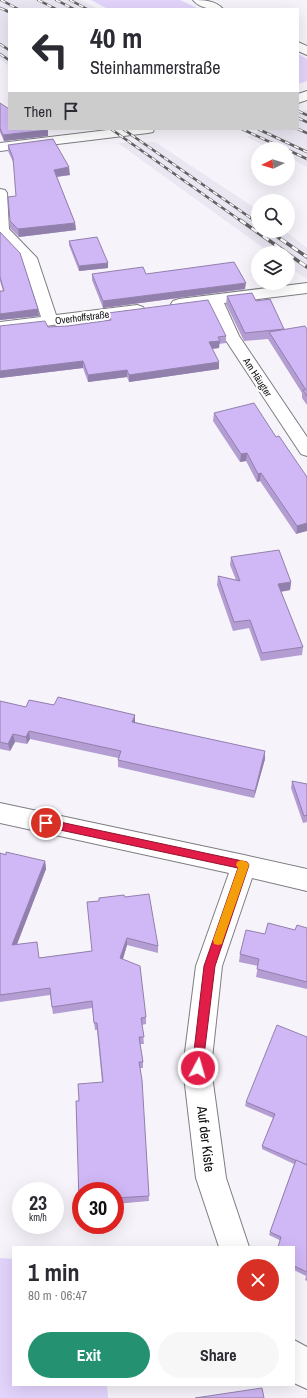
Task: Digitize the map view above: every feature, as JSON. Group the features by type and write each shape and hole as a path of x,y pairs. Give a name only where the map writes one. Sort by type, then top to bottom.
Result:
{"street":[{"path":"198,0 215,8"},
{"path":"0,147 140,130"},
{"path":"0,193 2,230 28,258 50,321"},
{"path":"168,306 307,288"},
{"name":"Am Häugter","path":"215,300 231,336 307,450"},
{"name":"Overhoffstraße","path":"0,327 152,308"},
{"path":"0,813 244,865 307,880"},
{"name":"Auf der Kiste","path":"234,1246 211,1178 198,1068 209,966 244,865"},
{"path":"295,1357 307,1373"}],"shaded area":[{"path":"0,0 80,0 96,8 8,8 8,65 0,59"},
{"path":"91,0 180,0 197,8 106,8"},
{"path":"299,55 307,59 307,81 299,84"},
{"path":"307,110 307,167 295,161 295,142 257,142 247,137 263,130 299,130 299,113"},
{"path":"155,142 251,205 251,238 294,238 307,248 307,279 295,271 295,246 260,246 118,143"},
{"path":"0,1258 12,1259 12,1386 107,1386 108,1398 0,1398"}],"building":[{"path":"0,103 8,108 8,130 48,130 3,135 0,128"},
{"path":"53,139 69,167 54,170 75,223 18,229 10,221 8,197 16,196 13,158 8,145"},
{"path":"0,232 20,253 38,309 0,314 0,291 4,291 0,277"},
{"path":"97,237 108,263 79,266 69,241"},
{"path":"234,262 246,283 103,301 92,274 143,267 146,274"},
{"path":"252,293 256,301 270,299 284,329 245,333 227,296"},
{"path":"208,300 226,336 218,337 220,341 209,342 219,362 129,375 127,370 88,375 83,361 0,371 0,326 45,321 48,327 68,326 111,320 108,313"},
{"path":"305,326 307,329 307,396 303,390 306,390 269,332"},
{"path":"254,403 276,437 279,436 307,477 307,523 297,526 261,473 258,474 247,453 241,454 214,413"},
{"path":"279,550 291,582 278,584 303,647 262,653 250,620 234,622 218,576 240,581 231,557"},
{"path":"58,697 135,715 132,722 265,751 255,791 118,760 121,751 29,731 26,737 13,734 8,744 0,742 0,701 26,707 29,700 54,705"},
{"path":"292,781 307,784 307,815 304,816"},
{"path":"6,852 45,861 12,945 37,942 39,958 92,951 87,902 99,901 99,898 149,894 158,946 127,938 120,958 140,966 146,1017 141,1018 144,1037 139,1037 143,1062 139,1062 142,1080 149,1196 124,1197 124,1182 78,1182 76,1101 79,1101 78,1084 103,1082 97,1023 94,1023 92,1001 52,1007 50,988 0,995 0,853 6,855"},
{"path":"268,923 295,930 297,925 307,928 307,982 257,969 259,959 240,954 246,930 265,934"},
{"path":"277,1025 307,1037 307,1165 262,1146 275,1114 246,1102"},
{"path":"296,1160 307,1165 307,1272 295,1266 295,1246 278,1246 281,1237 270,1232"},
{"path":"262,1388 264,1398 195,1398"}],"railway":[{"path":"1,0 16,8"},
{"path":"38,0 54,8"},
{"path":"56,0 72,8"},
{"path":"70,0 85,8"},
{"path":"0,8 8,12"},
{"path":"0,44 8,49"},
{"path":"0,54 8,59"},
{"path":"299,111 307,115"},
{"path":"299,118 307,122"},
{"path":"299,129 307,133"},
{"path":"112,130 241,221"},
{"path":"124,130 251,218"},
{"path":"244,130 270,142"},
{"path":"260,130 307,152"},
{"path":"295,153 307,159"},
{"path":"240,220 277,246"},
{"path":"279,238 307,257"},
{"path":"295,259 307,267"}],"slow traffic":[{"path":"218,940 244,865 241,865"}],"route":[{"path":"46,823 244,865 209,966 198,1068"}]}
